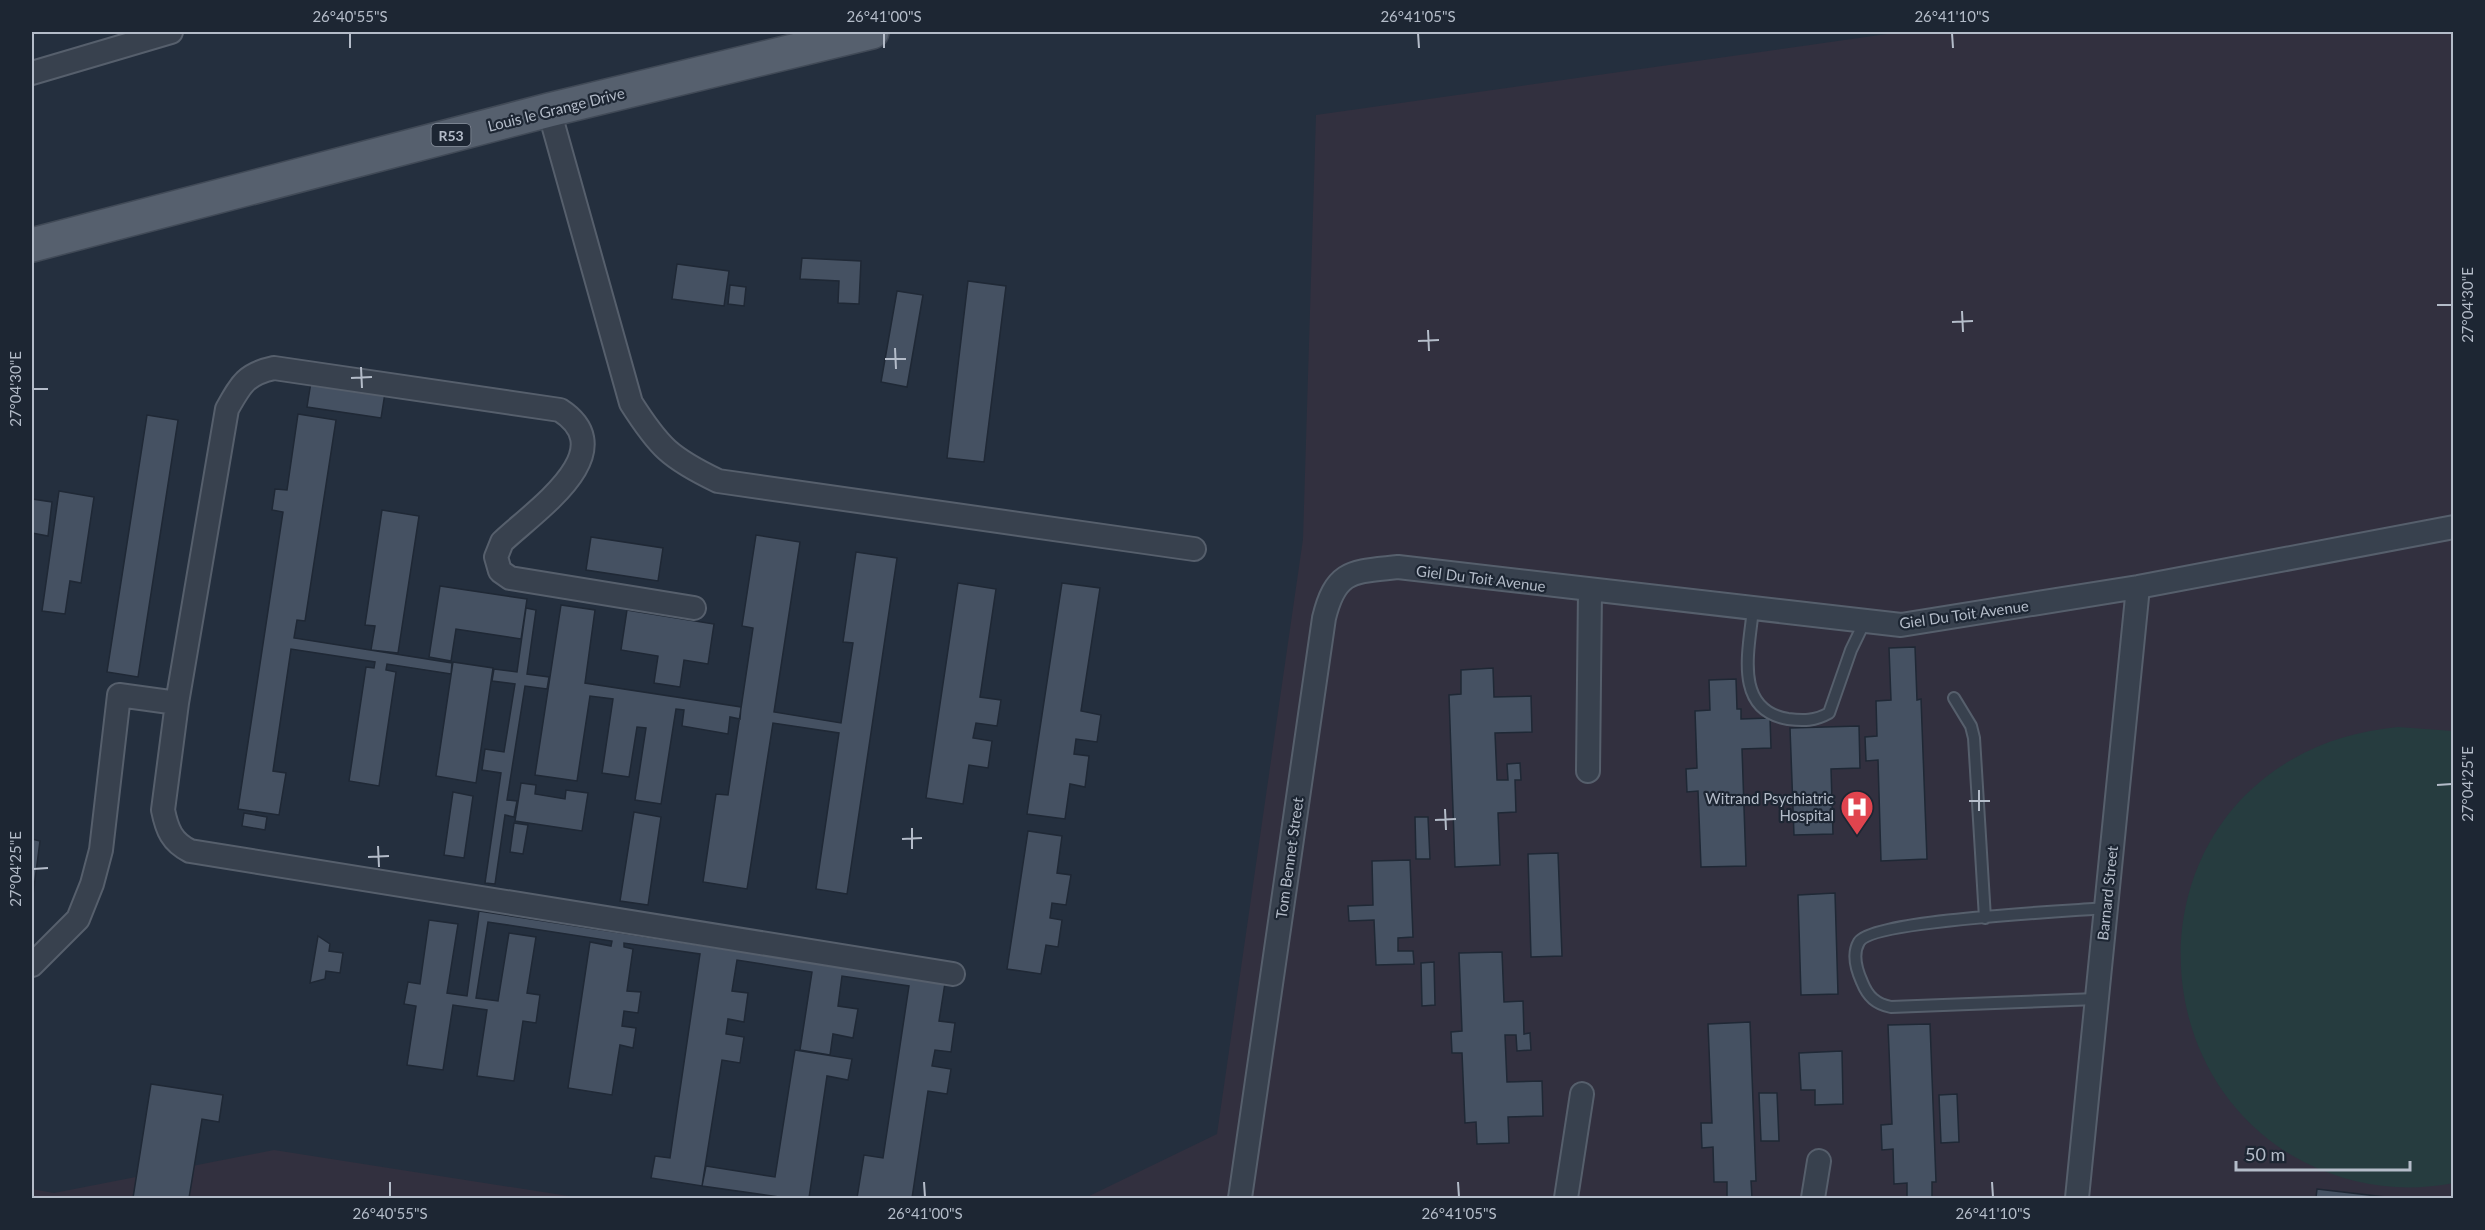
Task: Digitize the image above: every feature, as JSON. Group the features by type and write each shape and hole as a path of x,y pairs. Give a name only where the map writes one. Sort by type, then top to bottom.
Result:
{"main road":[{"name":"Louis le Grange Drive","path":"32,245 549,110 872,32"}],"street":[{"path":"32,73 171,32"},
{"path":"549,110 631,403 653,438 681,463 717,481 1194,549"},
{"path":"694,608 510,578 500,571 496,557 502,542 571,478 580,461 582,445 580,430 572,418 560,410 274,368 256,372 240,384 227,409 177,703 163,810 171,837 178,845 190,851 953,974"},
{"name":"Giel Du Toit Avenue","path":"1398,567 1864,623 1901,625 2138,587 2454,527"},
{"name":"Tom Bennet Street","path":"1240,1198 1326,609 1332,590 1346,575 1398,567"},
{"name":"Barnard Street","path":"2077,1198 2138,587"},
{"path":"1588,771 1590,591"},
{"path":"32,965 78,919 92,884 101,850 119,695 177,703"},
{"path":"1566,1198 1582,1094"},
{"path":"1813,1198 1818,1161"}],"lane":[{"path":"1753,609 1749,657 1754,700 1768,714 1802,721 1819,719 1829,713 1851,650 1864,623"},
{"path":"1954,698 1971,726 1974,738 1985,918"},
{"path":"2096,999 1891,1007 1878,1005 1868,994 1857,969 1856,953 1858,942 1865,936 1908,926 2106,908"}],"shaded area":[{"name":"Witrand Psychiatric Hospital","path":"1901,32 2453,32 2453,1198 1085,1198 1217,1134 1303,539 1316,115"},
{"path":"274,1150 581,1198 32,1198 32,1189 54,1193"}],"green space":[{"path":"2398,727 2453,731 2454,1183 2435,1186 2396,1187 2340,1177 2304,1162 2252,1125 2214,1078 2190,1023 2181,964 2186,905 2206,849 2241,800 2291,760 2304,753 2356,734"}],"building":[{"path":"802,258 861,261 859,304 838,303 839,281 800,279"},
{"path":"677,264 729,271 724,306 672,299"},
{"path":"968,281 1006,286 984,462 947,458"},
{"path":"730,285 746,287 744,306 728,304"},
{"path":"897,291 923,295 907,387 881,382"},
{"path":"311,382 385,393 381,418 307,407"},
{"path":"298,414 336,420 305,621 297,620 294,638 452,663 451,674 387,664 386,670 396,672 379,786 349,781 366,667 374,668 375,662 291,649 273,771 286,773 279,815 238,809 283,512 272,510 275,489 287,490"},
{"path":"147,415 178,420 138,677 107,672"},
{"path":"59,491 94,497 81,583 70,581 65,614 42,611"},
{"path":"32,499 52,502 48,536 32,533"},
{"path":"382,510 419,516 398,653 371,650 375,626 365,625"},
{"path":"756,535 800,542 774,712 841,723 853,643 843,642 856,552 897,558 847,894 816,889 839,733 773,723 747,889 703,882 716,794 728,795 753,628 742,626"},
{"path":"591,537 663,548 658,581 586,570"},
{"path":"958,583 996,589 980,697 1001,700 997,726 976,723 973,738 992,741 988,768 969,765 963,804 926,798"},
{"path":"1062,583 1100,588 1081,711 1101,715 1097,742 1076,739 1074,754 1089,756 1085,787 1070,784 1065,819 1027,814"},
{"path":"440,586 527,599 521,639 456,629 451,661 429,657"},
{"path":"561,605 595,610 585,683 741,707 740,719 730,717 728,734 682,726 684,710 676,709 661,804 635,800 646,728 637,727 629,777 602,773 613,699 590,696 577,781 535,775"},
{"path":"526,608 536,610 527,674 549,677 547,689 525,686 507,800 517,801 514,817 505,815 495,884 485,883 501,773 482,770 485,749 504,752 515,684 492,681 494,669 517,672"},
{"path":"627,610 714,624 708,664 684,660 680,687 654,683 658,656 621,650"},
{"path":"1915,647 1917,700 1921,699 1927,859 1881,861 1878,760 1866,761 1865,737 1877,736 1876,701 1891,700 1889,648"},
{"path":"453,662 493,668 476,783 436,776"},
{"path":"1493,668 1494,697 1531,696 1532,732 1495,733 1497,780 1508,780 1507,764 1520,763 1521,780 1515,780 1516,812 1498,813 1500,865 1455,867 1449,695 1461,694 1461,670"},
{"path":"1736,679 1737,709 1741,709 1741,719 1770,718 1771,748 1742,749 1746,866 1701,867 1698,791 1687,792 1686,769 1697,768 1695,711 1710,710 1709,680"},
{"path":"1859,726 1860,768 1831,769 1833,834 1794,835 1790,728"},
{"path":"521,783 536,785 535,794 565,799 566,790 588,793 582,831 515,821"},
{"path":"453,792 473,796 464,858 444,855"},
{"path":"634,812 661,817 648,905 620,901"},
{"path":"244,813 267,817 265,830 242,826"},
{"path":"1415,817 1428,817 1430,859 1416,859"},
{"path":"514,823 528,825 523,854 510,852"},
{"path":"1028,831 1062,836 1057,873 1071,875 1066,905 1052,903 1050,918 1062,920 1058,947 1046,945 1041,974 1007,969"},
{"path":"32,839 40,841 32,903"},
{"path":"1558,853 1562,956 1531,957 1528,854"},
{"path":"1410,860 1413,937 1398,938 1398,951 1413,951 1414,964 1376,965 1374,920 1349,921 1348,906 1373,905 1372,861"},
{"path":"1835,893 1838,994 1801,995 1798,895"},
{"path":"479,911 945,983 939,1021 955,1023 951,1052 935,1050 932,1066 951,1069 947,1094 928,1091 912,1198 857,1198 864,1155 883,1158 909,986 842,976 838,1006 858,1009 853,1038 833,1034 830,1055 800,1050 812,972 737,960 732,991 748,993 744,1022 728,1019 726,1034 744,1037 740,1063 722,1060 702,1186 651,1178 655,1156 670,1158 700,954 624,943 624,947 633,949 627,991 641,992 638,1013 624,1011 622,1026 636,1028 633,1048 620,1045 612,1095 568,1088 590,942 611,946 612,941 488,922 476,998 498,1001 509,933 536,937 527,993 540,995 536,1023 523,1021 514,1081 477,1076 487,1010 453,1005 443,1070 407,1065 416,1006 404,1004 408,982 420,984 429,920 458,924 447,993 467,996"},
{"path":"318,936 330,944 329,951 343,953 340,973 326,971 325,979 310,983"},
{"path":"1502,952 1504,1002 1523,1001 1524,1034 1530,1033 1531,1050 1517,1051 1516,1035 1505,1035 1507,1082 1542,1081 1543,1116 1508,1117 1509,1143 1477,1144 1476,1122 1465,1123 1462,1053 1452,1053 1451,1032 1462,1031 1459,953"},
{"path":"1434,962 1435,1005 1422,1006 1421,963"},
{"path":"1750,1022 1756,1181 1751,1181 1752,1198 1727,1198 1727,1182 1714,1182 1713,1147 1702,1148 1701,1123 1712,1123 1708,1024"},
{"path":"1930,1024 1936,1182 1932,1182 1932,1198 1907,1198 1907,1183 1894,1184 1893,1149 1882,1150 1881,1125 1892,1124 1888,1025"},
{"path":"795,1050 852,1059 848,1080 827,1076 809,1198 786,1198 702,1186 706,1166 775,1177"},
{"path":"1842,1051 1843,1104 1815,1105 1815,1090 1801,1090 1799,1053"},
{"path":"151,1084 223,1095 219,1122 202,1119 189,1198 133,1198"},
{"path":"1759,1093 1777,1093 1779,1141 1761,1141"},
{"path":"1957,1094 1959,1142 1941,1143 1939,1095"},
{"path":"2317,1189 2394,1198 2316,1198"}],"place":[{"name":"Witrand Psychiatric Hospital","path":"1857,836"}]}
